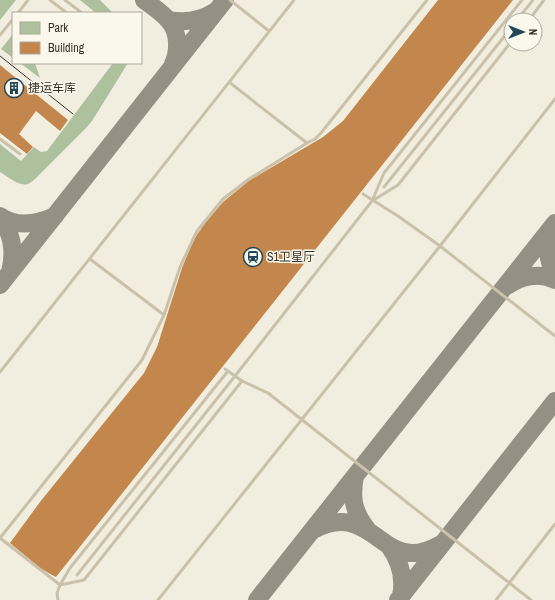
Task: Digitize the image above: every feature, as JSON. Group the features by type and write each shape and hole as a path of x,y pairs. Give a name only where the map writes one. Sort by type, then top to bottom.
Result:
{"lane":[{"path":"19,12 28,0"},
{"path":"50,0 65,12"},
{"path":"65,0 81,12"},
{"path":"230,0 269,31"},
{"path":"0,372 294,0"},
{"path":"242,381 84,580 60,585 0,538 142,360 164,315 180,267 197,231 224,199 249,179 315,139 321,133 427,0"},
{"path":"77,575 372,201 384,172 522,0"},
{"path":"523,12 533,0"},
{"path":"534,12 544,0"},
{"path":"0,35 12,20"},
{"path":"384,188 503,38"},
{"path":"372,201 398,185 503,52"},
{"path":"229,82 307,143"},
{"path":"158,600 555,99"},
{"path":"0,139 20,154"},
{"path":"362,194 398,216 440,246 555,336"},
{"path":"90,259 164,315"},
{"path":"58,600 57,593 70,568 226,370 242,381 268,393 531,600"},
{"path":"496,600 555,524"}],"green space":[{"path":"0,0 16,0 0,20"},
{"path":"80,0 100,0 112,12 95,12"},
{"path":"12,35 12,57 1,49"},
{"path":"21,64 35,64 40,78"},
{"path":"112,64 127,64 92,121 33,181 24,185 13,181 0,172 0,144 21,161 34,147 41,152 47,151"}],"building":[{"name":"S1卫星厅","path":"438,0 513,0 56,577 40,568 10,543 40,502 144,373 157,347 182,268 196,236 223,202 250,180 323,137 343,121"},
{"name":"捷运车库","path":"0,65 68,120 60,131 36,111 19,134 33,147 27,154 0,133"}],"taxiway":[{"path":"144,0 167,18 175,31 177,48 173,64"},
{"path":"0,285 225,0"},
{"path":"169,20 193,20 214,12"},
{"path":"0,216 13,222 27,224 55,216"},
{"path":"0,218 8,230 12,244 12,265 10,272"},
{"path":"257,600 555,223"},
{"path":"550,230 548,253 550,263 555,274"},
{"path":"507,286 530,276 543,276 555,280"},
{"path":"398,600 555,401"},
{"path":"355,476 353,491 354,504 362,522 367,529"},
{"path":"313,530 323,525 332,523 348,523 364,529 395,549 408,553 424,551 441,544"},
{"path":"389,546 396,557 401,570 401,596"}],"tram line":[{"path":"0,56 73,114"}],"place":[{"name":"捷运车库","path":"14,88"},
{"name":"S1卫星厅","path":"253,257"}]}
